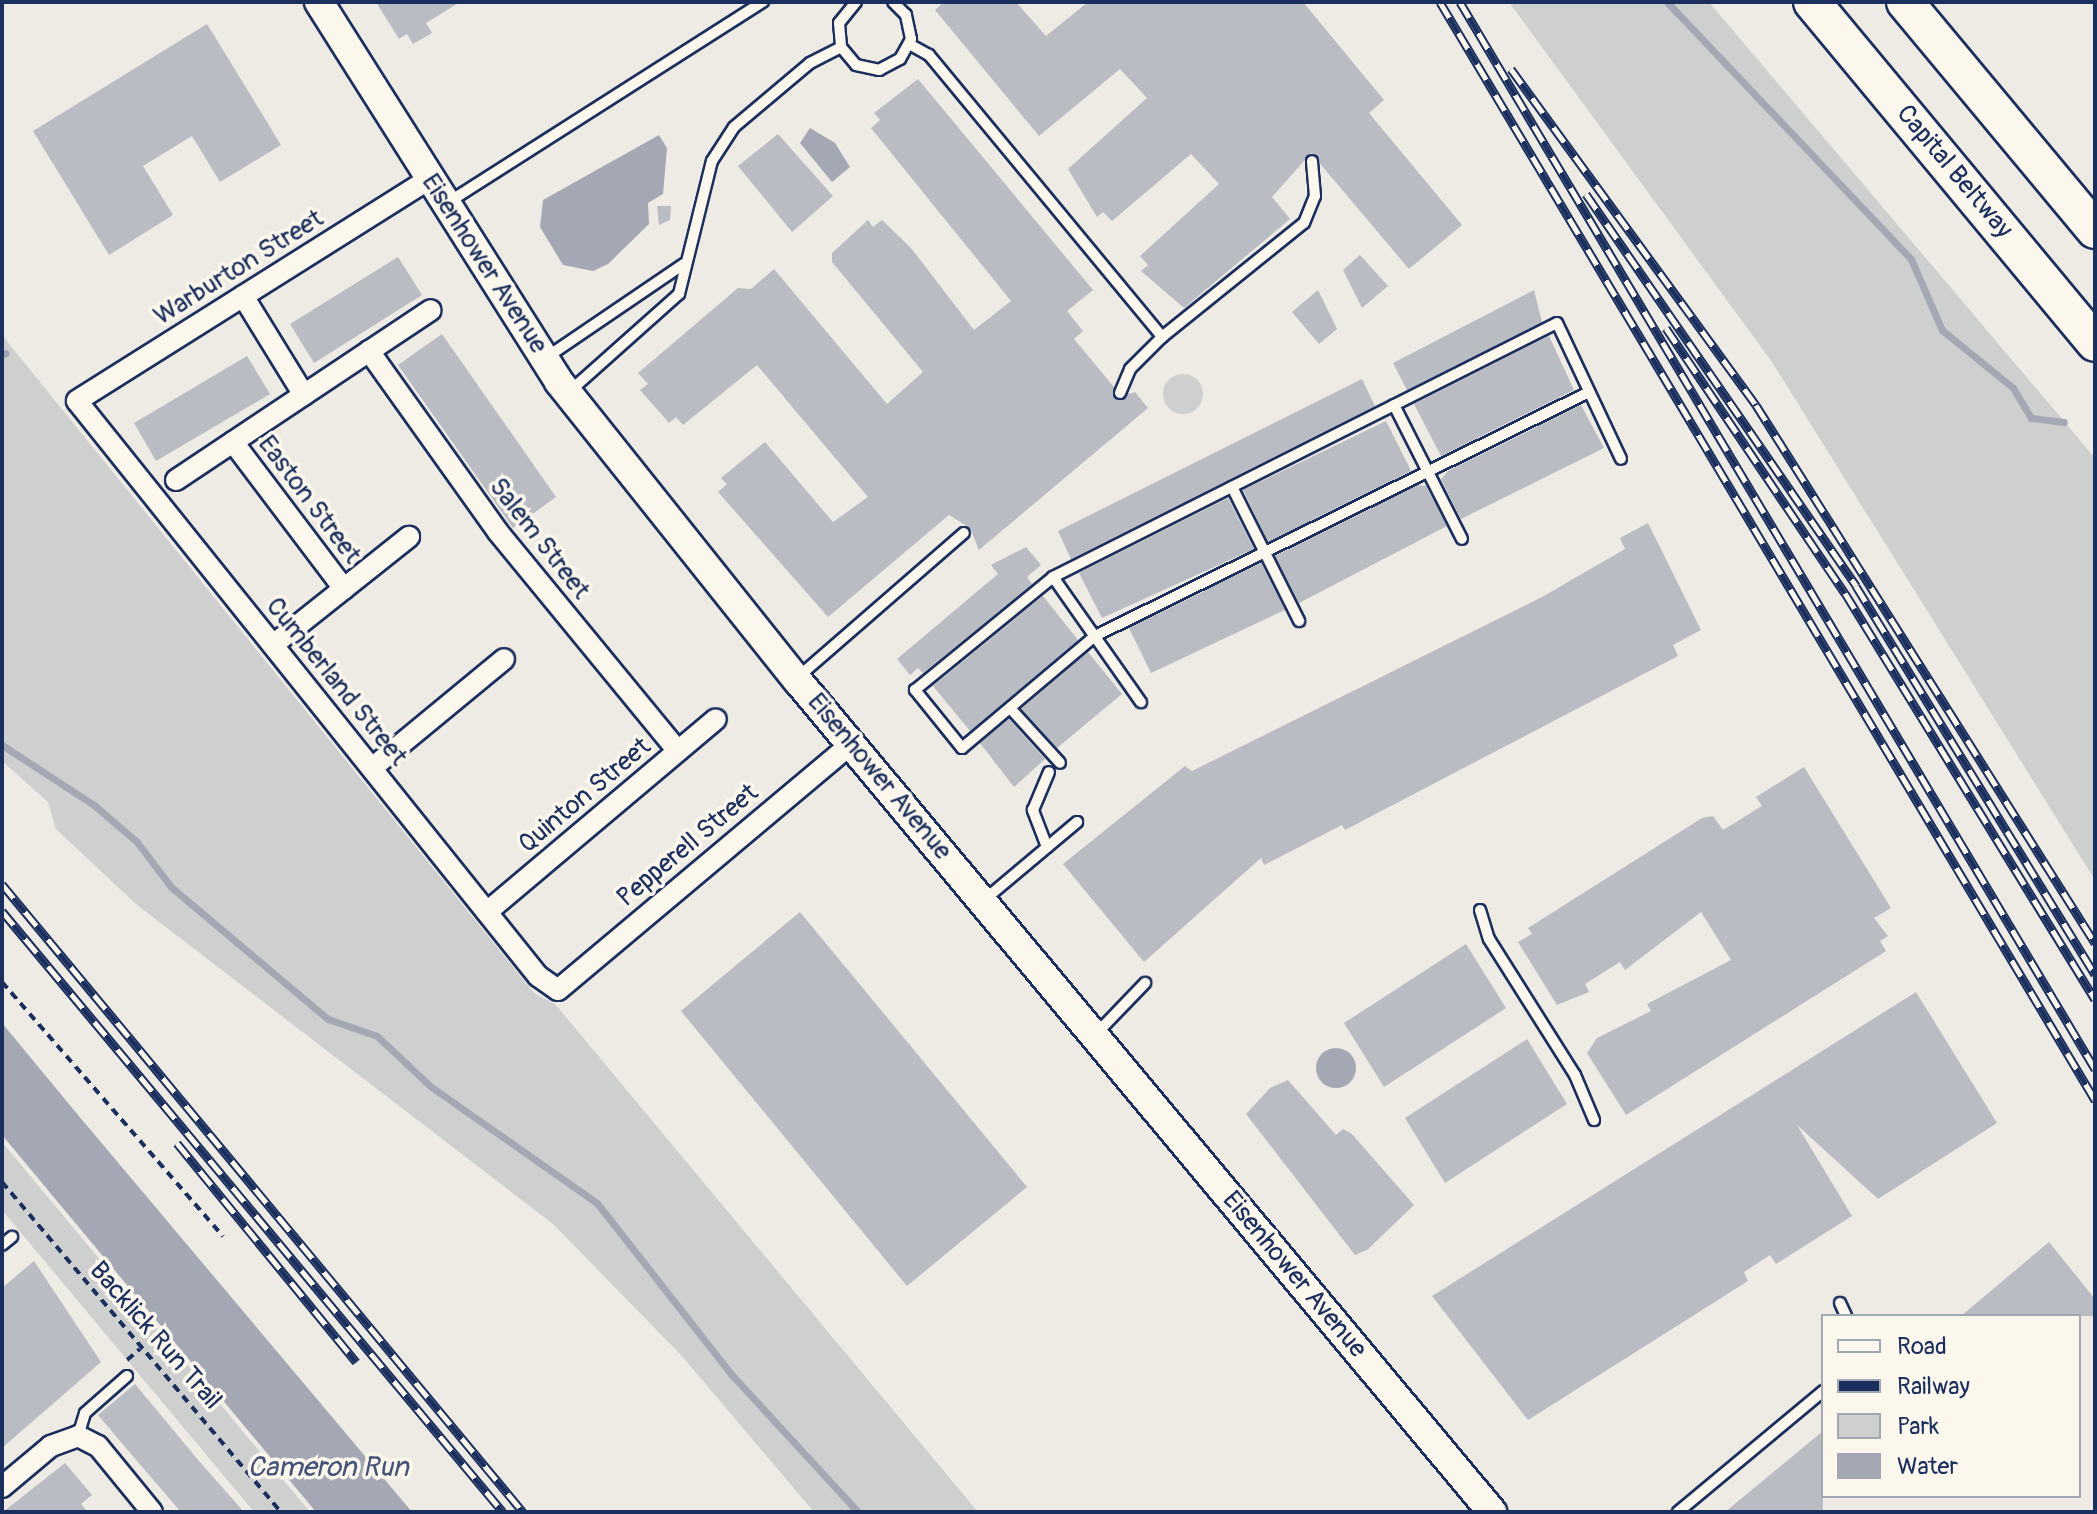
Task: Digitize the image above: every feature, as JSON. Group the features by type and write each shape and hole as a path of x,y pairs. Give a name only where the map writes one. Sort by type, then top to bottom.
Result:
{"highway":[{"name":"Capital Beltway","path":"1812,2 2095,343"},
{"path":"1905,2 2095,230"}],"main road":[{"name":"Eisenhower Avenue","path":"319,2 568,393 797,678 1492,1512"}],"street":[{"name":"Warburton Street","path":"77,401 429,179"},
{"path":"243,296 304,395"},
{"path":"176,480 431,310"},
{"name":"Salem Street","path":"369,351 498,532 678,751"},
{"name":"Cumberland Street","path":"77,401 487,912 558,990"},
{"name":"Easton Street","path":"233,442 344,589"},
{"path":"273,645 409,537"},
{"path":"372,768 504,659"},
{"name":"Quinton Street","path":"487,912 716,719"},
{"name":"Pepperell Street","path":"558,990 852,743"},
{"path":"2,1487 51,1446 78,1436 98,1446 152,1512"}],"lane":[{"path":"445,204 763,2"},
{"path":"856,2 839,23 841,47 856,65 879,70 900,59 909,44 906,15 893,2"},
{"path":"909,44 929,55 1162,337"},
{"path":"568,393 679,294 712,161 734,127 810,63 841,47"},
{"path":"1120,393 1130,369 1162,337 1304,223 1315,196 1312,161"},
{"path":"544,359 684,264"},
{"path":"1589,392 1095,636 962,748 915,690 1053,577 1557,323 1621,459"},
{"path":"1394,405 1462,539"},
{"path":"1232,487 1299,621"},
{"path":"797,678 964,533"},
{"path":"1053,577 1141,702"},
{"path":"1010,708 1060,763"},
{"path":"1047,847 1033,810 1049,772"},
{"path":"983,901 1077,822"},
{"path":"1480,910 1489,939 1575,1075 1594,1120"},
{"path":"1095,1035 1145,983"},
{"path":"2,1245 12,1237"},
{"path":"1840,1303 1845,1314"},
{"path":"78,1436 85,1413 127,1376"},
{"path":"1678,1512 1821,1393"}],"path":[{"path":"2,982 223,1236"},
{"name":"Backlick Run Trail","path":"2,1182 140,1349 281,1512"},
{"path":"122,1364 140,1349"}],"green space":[{"path":"1509,2 1709,2 2095,458 2095,880 1772,362"},
{"path":"2,335 534,993 555,1004 978,1512 814,1512 681,1355 553,1224 137,905 56,829 48,802 2,761"},
{"path":"1183,374 1197,380 1203,394 1197,408 1183,414 1169,408 1163,394 1169,380"},
{"path":"2,1142 310,1512 254,1512 2,1210"}],"water":[{"path":"810,128 835,143 850,167 832,182 800,143"},
{"path":"659,135 667,148 663,194 648,203 649,224 608,264 593,271 563,265 540,227 543,200"},
{"name":"Cameron Run","path":"2,1023 412,1512 316,1512 2,1135"},
{"path":"1336,1048 1350,1054 1356,1068 1350,1082 1336,1088 1322,1082 1316,1068 1322,1054"}],"building":[{"path":"376,2 460,2 426,23 432,33 413,44 407,34 399,39"},
{"path":"944,2 1016,2 1046,36 1088,2 1303,2 1384,100 1369,113 1462,225 1409,269 1311,153 1272,197 1290,219 1184,308 1141,271 1148,265 1140,256 1219,184 1191,154 1112,221 1103,212 1097,217 1068,169 1147,98 1120,69 1039,136 935,10"},
{"path":"207,24 281,145 220,182 192,136 143,166 173,215 109,255 33,131"},
{"path":"918,79 1093,290 1067,311 1083,331 1074,339 1114,387 1114,398 1135,392 1148,408 979,550 970,528 949,515 828,617 718,492 727,484 721,478 765,442 833,522 868,497 757,365 683,425 676,417 669,423 640,390 648,384 638,373 738,288 751,289 774,269 887,404 923,372 832,262 832,253 868,220 873,227 882,220 911,248 974,330 1011,301 871,128 880,120 874,113"},
{"path":"778,134 833,196 792,232 738,166"},
{"path":"657,206 671,206 670,220 659,225"},
{"path":"1360,255 1388,286 1362,308 1343,270"},
{"path":"398,257 422,295 314,363 290,324"},
{"path":"1318,290 1337,329 1319,344 1292,312"},
{"path":"1534,290 1542,322 1407,390 1393,363"},
{"path":"442,334 556,497 513,528 398,365"},
{"path":"1549,336 1574,390 1441,456 1414,404"},
{"path":"247,356 270,394 156,461 134,423"},
{"path":"1362,379 1375,406 1071,559 1058,531"},
{"path":"1581,405 1604,448 1461,519 1441,479 1448,471"},
{"path":"1386,421 1411,471 1268,542 1243,490"},
{"path":"1418,485 1426,486 1447,526 1299,603 1275,556"},
{"path":"1228,498 1254,549 1102,618 1079,573"},
{"path":"1648,523 1701,630 1673,645 1678,656 1345,830 1342,825 1264,865 1261,858 1144,962 1063,864 1185,766 1192,771 1542,597 1625,549 1620,538"},
{"path":"1026,547 1041,565 1027,577 1032,584 923,673 918,668 910,675 897,659 998,574 991,565"},
{"path":"1261,563 1285,610 1151,673 1129,628"},
{"path":"1043,596 1078,640 970,731 933,686"},
{"path":"1088,652 1122,694 1057,748 1021,709"},
{"path":"1009,719 1045,759 1014,787 980,743"},
{"path":"1804,767 1891,908 1874,918 1888,936 1880,941 1886,951 1626,1115 1587,1053 1597,1038 1651,1011 1647,1004 1731,960 1701,912 1625,970 1620,962 1585,984 1589,992 1557,1005 1518,942 1532,934 1528,928 1702,818 1713,816 1723,830 1762,806 1756,797"},
{"path":"800,912 1027,1187 907,1286 681,1011"},
{"path":"1466,944 1506,1008 1384,1087 1344,1023"},
{"path":"1916,992 1997,1123 1878,1199 1797,1125 1852,1216 1776,1264 1770,1255 1744,1272 1748,1281 1528,1420 1432,1296"},
{"path":"1527,1039 1567,1104 1445,1183 1405,1118"},
{"path":"1288,1080 1336,1135 1343,1129 1352,1134 1414,1205 1367,1250 1355,1255 1246,1114 1270,1088"},
{"path":"2049,1242 2095,1299 2095,1316 1963,1314"},
{"path":"34,1261 101,1362 2,1448 2,1288"},
{"path":"135,1384 244,1512 181,1512 143,1468 98,1415"},
{"path":"1821,1433 1823,1512 1725,1512"},
{"path":"65,1463 92,1495 81,1504 88,1512 3,1512"}],"waterway":[{"path":"1667,2 1911,259 1942,330 2013,388 2031,418 2064,422"},
{"path":"2,355 6,353"},
{"path":"2,745 94,805 137,842 171,887 328,1019 377,1036 430,1086 597,1203 732,1375 858,1512"}],"railway":[{"path":"1440,2 2095,1100"},
{"path":"1460,2 2095,1069"},
{"path":"1511,69 1756,405 2095,943"},
{"path":"1586,194 1856,586 2095,974"},
{"path":"1666,328 1845,593 2095,999"},
{"path":"2,884 523,1512"},
{"path":"2,911 503,1512"},
{"path":"177,1143 356,1362"}]}
